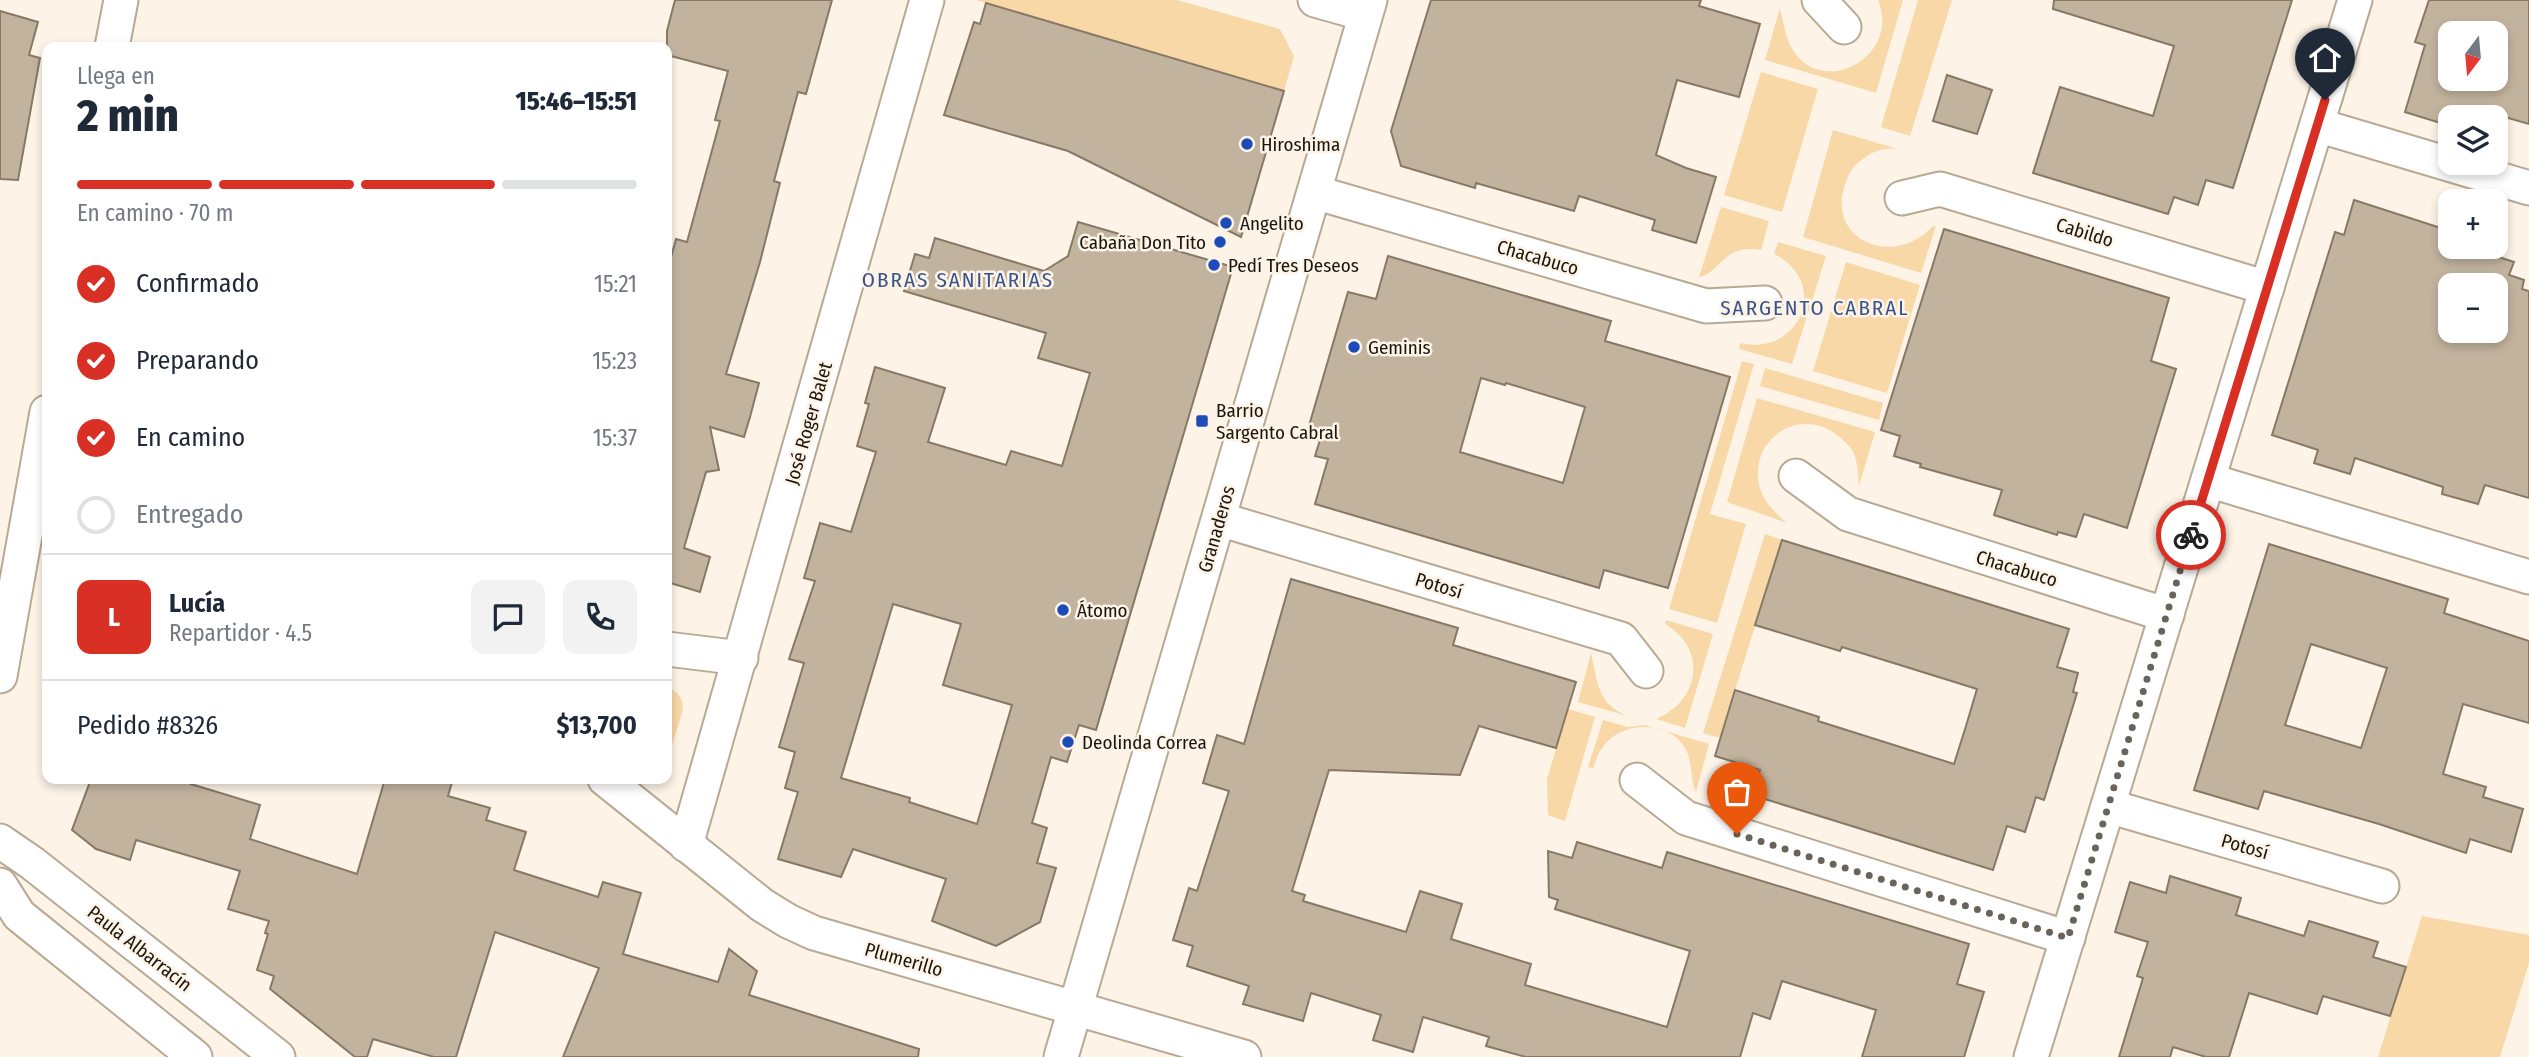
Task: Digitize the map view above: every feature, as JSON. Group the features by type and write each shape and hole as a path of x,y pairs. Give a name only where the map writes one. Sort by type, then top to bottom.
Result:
{"street":[{"path":"113,42 121,0"},
{"name":"José Roger Balet","path":"686,845 927,0"},
{"path":"1315,0 1368,7"},
{"path":"1819,0 1844,27"},
{"path":"2031,1057 2355,0"},
{"name":"Granaderos","path":"1061,1057 1368,7"},
{"path":"2317,125 2529,188"},
{"name":"Cabildo","path":"1902,198 1940,189 2267,288"},
{"name":"Chacabuco","path":"1314,192 1706,306 1765,303"},
{"path":"0,676 42,440"},
{"name":"Chacabuco","path":"1796,476 1847,514 2167,615"},
{"path":"2208,480 2529,577"},
{"name":"Potosí","path":"1219,519 1621,639 1646,671"},
{"path":"672,650 741,658"},
{"path":"1637,780 1686,818 2068,938"},
{"name":"Plumerillo","path":"611,784 762,905 814,933 1244,1057"},
{"name":"Potosí","path":"2108,806 2382,886"},
{"name":"Paula Albarracín","path":"0,841 32,863 278,1057"},
{"path":"0,885 19,915 195,1057"}],"shaded area":[{"path":"976,0 1177,0 1280,29 1294,56 1284,91"},
{"path":"1878,0 1903,0 1876,93 1765,60 1780,8 1790,45 1803,62 1819,70 1837,71 1854,65 1868,54 1878,39 1882,21"},
{"path":"1918,0 1952,0 1910,136 1881,127"},
{"path":"1761,72 1818,89 1782,212 1724,195"},
{"path":"1833,130 1898,149 1875,152 1851,170 1842,204 1845,221 1854,233 1867,242 1883,246 1900,245 1917,239 1936,226 1921,273 1803,237"},
{"path":"1721,207 1769,221 1761,250 1738,251 1706,275 1699,277"},
{"path":"1778,242 1826,256 1792,364 1739,349 1740,343 1761,344 1779,339 1792,328 1801,314 1804,298 1801,282 1791,266 1774,254"},
{"path":"1846,262 1920,285 1887,393 1813,371"},
{"path":"1742,361 1754,364 1710,514 1746,524 1717,623 1669,609"},
{"path":"1765,368 1883,403 1879,420 1760,386"},
{"path":"1757,398 1875,432 1859,486 1858,470 1849,445 1836,434 1807,424 1793,426 1769,441 1758,468 1759,484 1766,501 1787,523 1727,502"},
{"path":"1765,534 1782,540 1720,738 1703,733"},
{"path":"1666,620 1713,634 1685,728 1656,719 1671,711 1682,700 1690,688 1693,674 1693,660 1688,647 1679,635 1665,624"},
{"path":"1591,653 1598,684 1605,700 1611,707 1631,717 1578,702"},
{"path":"672,690 679,695 683,710 672,745"},
{"path":"1568,709 1595,717 1565,821 1548,815 1547,779"},
{"path":"1603,720 1628,727 1645,725 1656,728 1637,728 1617,734 1603,746 1593,768 1588,767"},
{"path":"1662,730 1709,744 1696,792 1683,745 1676,737"},
{"path":"2422,916 2529,935 2529,963 2500,1057 2378,1057"}],"building":[{"path":"675,0 832,0 806,94 798,92 774,181 780,183 760,262 726,374 759,383 750,417 744,437 710,427 719,470 706,472 684,548 710,557 700,592 672,584 672,254 676,239 687,242 720,121 715,120 728,71 672,56 672,42 667,42"},
{"path":"1431,0 1701,0 1699,6 1760,24 1739,97 1677,80 1656,155 1716,177 1696,243 1652,230 1655,220 1579,196 1574,211 1476,183 1475,188 1401,166 1391,131"},
{"path":"2054,0 2292,0 2233,188 2206,180 2198,205 2174,197 2168,214 2033,173 2060,87 2153,116 2174,46 2053,9"},
{"path":"2429,0 2529,0 2529,124 2508,118 2508,105 2438,105 2438,122 2405,112 2425,45 2415,42"},
{"path":"986,3 1284,91 1241,237 1068,151 944,115 974,22 980,24"},
{"path":"0,11 38,22 29,55 40,58 18,180 0,179"},
{"path":"1947,75 1992,90 1977,134 1933,121"},
{"path":"2354,200 2438,227 2438,259 2505,259 2514,262 2509,275 2524,280 2522,289 2529,291 2529,498 2485,485 2478,504 2442,494 2443,487 2355,458 2350,474 2314,463 2318,450 2272,435 2335,232 2344,235"},
{"path":"1078,222 1233,267 1096,730 1079,725 1067,762 1051,757 1032,823 1047,828 1037,863 1056,868 1040,922 996,946 932,921 946,879 853,849 841,877 778,859 798,792 785,788 795,752 779,747 804,663 789,659 815,581 804,578 820,523 851,532 876,452 857,446 869,404 865,403 875,367 945,388 928,442 1006,465 1011,451 1062,466 1090,373 1038,358 1046,333 904,291 915,254 929,258 935,238 1044,271 1068,256","holes":["893,604 961,624 943,685 1012,705 977,824 909,802 910,798 841,778"]},
{"path":"1944,229 2169,298 2151,361 2176,369 2127,528 2084,514 2076,537 2058,532 2057,535 1994,515 2002,490 1920,467 1921,464 1894,456 1900,436 1881,430"},
{"path":"1388,256 1611,321 1605,341 1730,377 1668,588 1604,570 1599,588 1315,504 1328,459 1315,456 1320,440 1306,436 1348,292 1376,299","holes":["1481,378 1505,385 1506,383 1585,407 1563,483 1460,452"]},
{"path":"1782,540 2069,629 2057,667 2078,673 2073,692 2077,693 2044,800 2036,797 2025,832 2007,826 1993,870 1752,795 1760,770 1715,756 1735,690 1819,717 1818,721 1954,764 1966,726 1977,689 1842,647 1840,651 1755,625"},
{"path":"2269,544 2448,599 2444,613 2529,641 2529,723 2463,704 2443,774 2486,787 2483,797 2523,809 2511,852 2470,839 2466,853 2379,824 2264,791 2258,809 2194,790","holes":["2311,644 2387,668 2361,748 2285,725"]},
{"path":"1291,579 1458,628 1453,645 1576,682 1556,748 1479,726 1460,775 1329,770 1292,891 1305,895 1303,901 1406,932 1420,891 1462,904 1451,939 1531,964 1525,985 1667,1027 1690,951 1555,909 1558,900 1549,897 1548,851 1572,858 1577,842 1662,868 1667,852 1969,944 1957,984 1984,992 1964,1057 1862,1057 1876,1010 1782,981 1770,1019 1753,1013 1740,1057 1526,1057 1486,1046 1489,1037 1423,1017 1413,1052 1373,1040 1381,1015 1311,993 1303,1021 1243,1004 1249,986 1187,966 1193,946 1173,940 1189,888 1197,891 1229,791 1203,783 1217,735 1244,744"},
{"path":"89,784 191,784 260,805 250,839 357,874 384,784 452,784 448,796 490,808 486,820 526,832 514,870 598,897 603,882 641,893 623,954 718,982 729,949 757,971 749,995 919,1049 918,1057 563,1057 599,968 495,932 456,1057 434,1057 373,1039 367,1057 355,1057 270,989 274,976 257,970 268,934 265,933 269,921 228,909 240,871 136,840 130,860 96,849 72,830"},
{"path":"2170,876 2241,898 2236,915 2304,936 2309,921 2378,942 2373,957 2406,967 2390,1016 2323,996 2317,1014 2249,993 2229,1057 2206,1057 2173,1047 2170,1057 2119,1057 2143,978 2137,976 2148,942 2115,932 2130,882 2166,893"}],"way so far":[{"path":"1737,834 2068,938 2191,535"}],"place":[{"name":"Hiroshima","path":"1247,144"},
{"name":"Angelito","path":"1226,223"},
{"name":"Cabaña Don Tito","path":"1220,242"},
{"name":"Pedí Tres Deseos","path":"1214,265"},
{"name":"Geminis","path":"1354,347"},
{"name":"Barrio Sargento Cabral","path":"1202,421"},
{"name":"Átomo","path":"1063,610"},
{"name":"Deolinda Correa","path":"1068,742"}],"district":[{"name":"OBRAS SANITARIAS","path":"958,280"},
{"name":"SARGENTO CABRAL","path":"1815,308"}],"route":[{"path":"2191,535 2325,100"}]}
